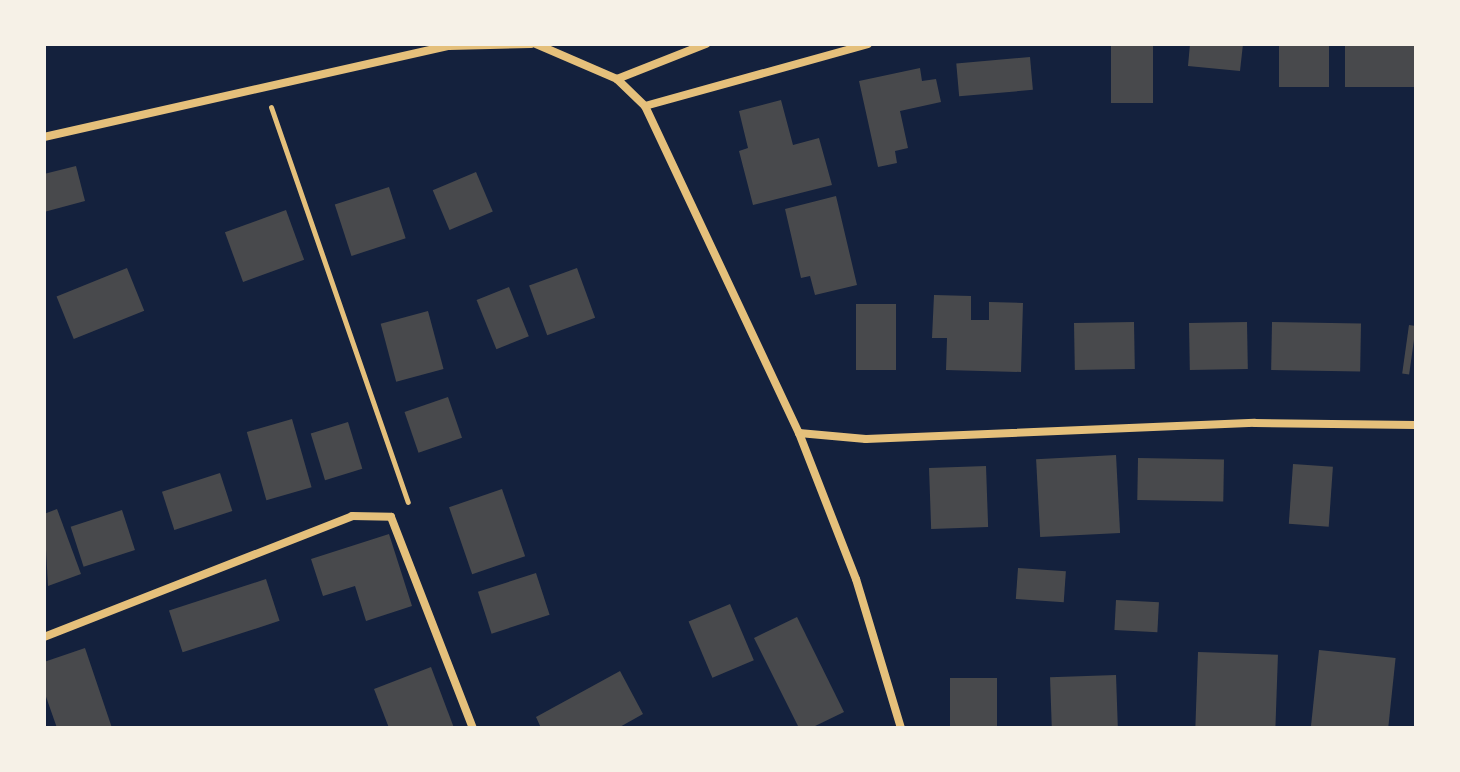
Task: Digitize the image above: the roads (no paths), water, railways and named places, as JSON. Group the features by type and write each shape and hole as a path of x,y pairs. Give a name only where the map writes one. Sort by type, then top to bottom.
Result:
{"street":[{"path":"44,137 266,91 449,46 533,44 617,79 645,106 799,433 856,579 901,728"},
{"path":"617,79 706,44"},
{"path":"645,106 868,44"},
{"path":"799,433 866,439 1255,423 1416,425"},
{"path":"44,637 352,516 391,517 473,728"}]}
